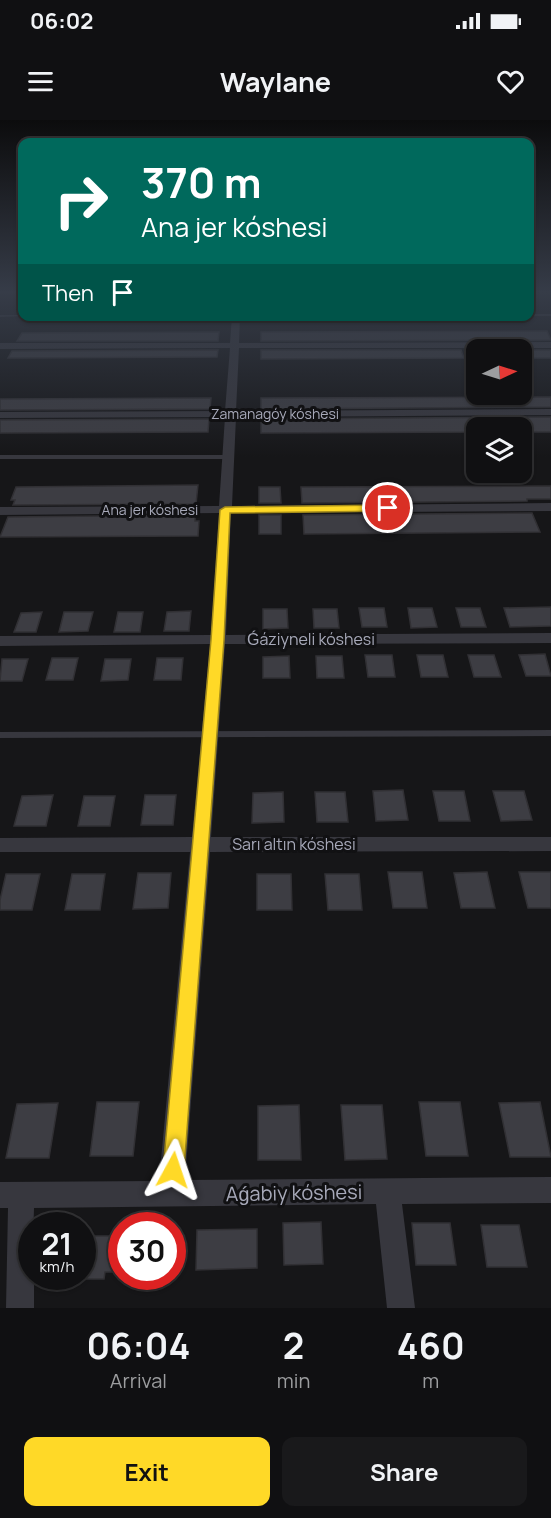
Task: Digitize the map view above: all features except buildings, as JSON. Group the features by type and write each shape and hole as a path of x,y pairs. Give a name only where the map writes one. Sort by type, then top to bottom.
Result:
{"street":[{"path":"171,1194 218,640 234,346"},
{"name":"Zamanagóy kóshesi","path":"0,415 551,412"},
{"name":"Ana jer kóshesi","path":"0,511 551,507"},
{"name":"Ǵáziyneli kóshesi","path":"0,641 551,638"},
{"name":"Sarı altın kóshesi","path":"0,845 551,844"},
{"name":"Aǵabiy kóshesi","path":"11,1195 551,1190"},
{"path":"388,1192 401,1308"},
{"path":"11,1195 20,1308"}],"lane":[{"path":"0,457 228,457"},
{"path":"0,735 551,733"}],"route":[{"path":"173,1170 218,640 225,510 388,508"}]}
